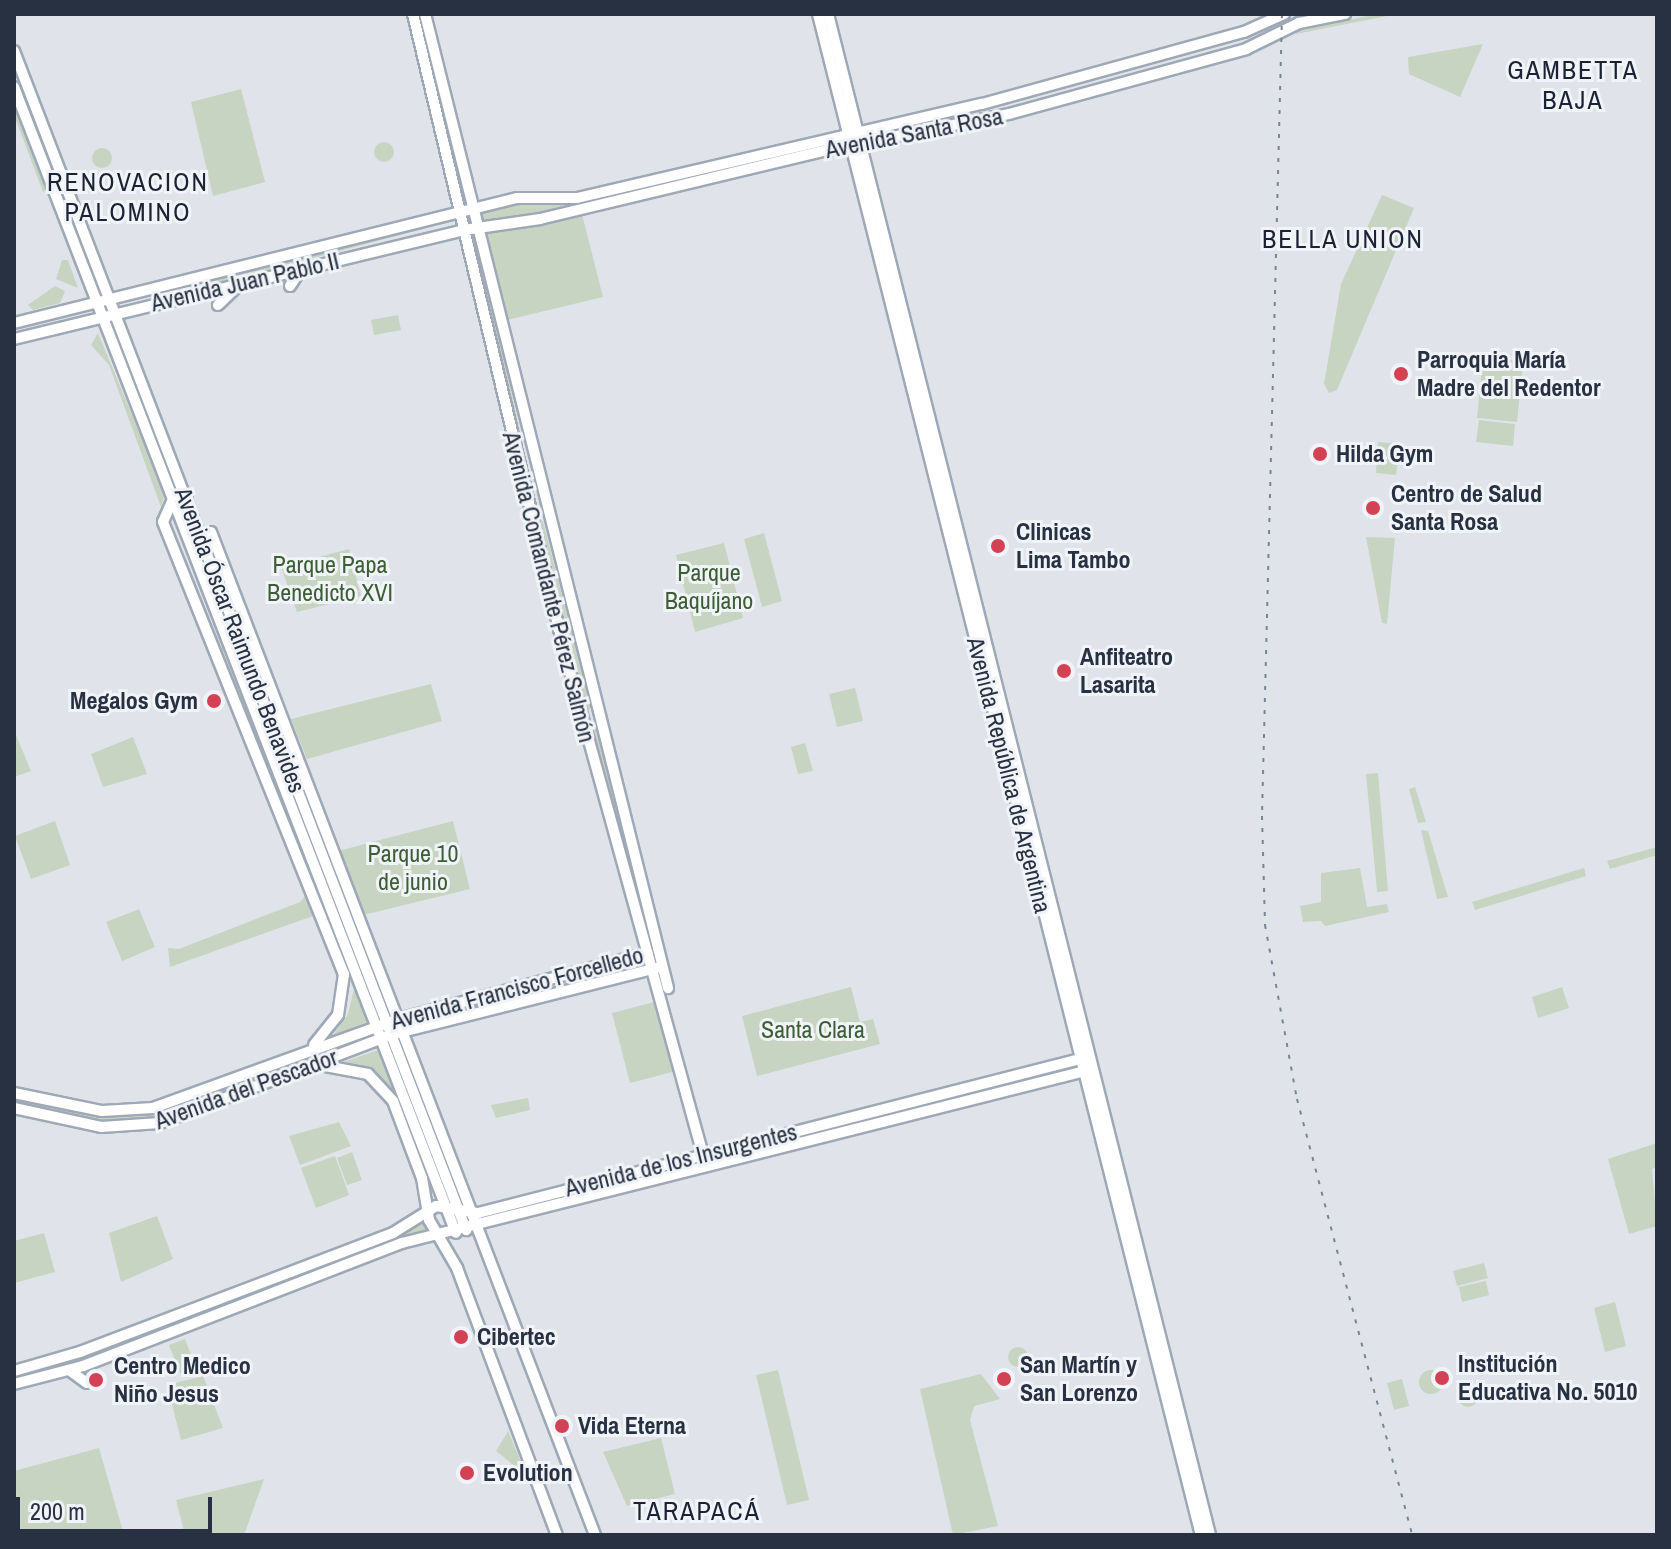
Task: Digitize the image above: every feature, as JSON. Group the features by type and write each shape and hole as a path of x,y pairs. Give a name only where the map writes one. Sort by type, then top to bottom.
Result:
{"main road":[{"name":"Avenida Comandante Pérez Salmón","path":"413,14 467,211 477,228 706,1154"},
{"name":"Avenida Comandante Pérez Salmón","path":"425,14 467,211 464,230 472,274 645,954 658,968"},
{"name":"Avenida República de Argentina","path":"818,14 852,131"},
{"name":"Avenida República de Argentina","path":"828,14 855,144 1088,1070 1201,1535"},
{"name":"Avenida Santa Rosa","path":"467,211 517,198 577,198 1111,70 1244,32 1284,14"},
{"name":"Avenida Santa Rosa","path":"477,228 540,219 855,144 1085,94 1246,49 1299,23 1345,14"},
{"name":"Avenida Óscar Raimundo Benavides","path":"14,51 187,499 381,1025 458,1211 461,1231"},
{"name":"Avenida Óscar Raimundo Benavides","path":"14,87 210,601 319,863 353,966 381,1025"},
{"name":"Avenida Juan Pablo II","path":"14,323 467,211"},
{"name":"Avenida Juan Pablo II","path":"14,339 477,228"},
{"path":"290,286 301,269"},
{"path":"472,274 479,269 487,271"},
{"path":"175,284 178,298"},
{"path":"218,305 240,284"},
{"path":"166,486 175,490 180,481"},
{"path":"172,502 178,495 187,499"},
{"name":"Avenida Óscar Raimundo Benavides","path":"172,502 163,522 342,968 344,996 332,1025 306,1051"},
{"name":"Avenida Óscar Raimundo Benavides","path":"211,532 595,1535"},
{"path":"178,558 210,601"},
{"name":"Avenida Francisco Forcelledo","path":"381,1025 658,951"},
{"path":"332,1025 349,998 353,966"},
{"name":"Avenida Francisco Forcelledo","path":"386,1037 658,968"},
{"path":"521,987 524,1002"},
{"name":"Avenida del Pescador","path":"14,1093 77,1108 141,1110 180,1101 381,1025"},
{"name":"Avenida Óscar Raimundo Benavides","path":"386,1037 402,1092 446,1207 461,1231"},
{"name":"Avenida del Pescador","path":"14,1108 71,1123 138,1127 176,1119 386,1037"},
{"name":"Avenida de los Insurgentes","path":"424,1205 472,1213 1085,1058"},
{"path":"318,1065 368,1074 391,1097 422,1178 424,1205 436,1238 457,1268 557,1535"},
{"name":"Avenida República de Argentina","path":"1088,1070 1210,1535"},
{"name":"Avenida de los Insurgentes","path":"14,1384 74,1369 416,1242 1088,1070"},
{"path":"391,1097 402,1092"},
{"path":"521,1201 524,1214"},
{"path":"14,1371 75,1354 393,1233 424,1205"},
{"path":"416,1242 447,1254"},
{"path":"164,1320 169,1333"},
{"path":"75,1354 74,1369 87,1383"}],"green space":[{"path":"414,14 420,14 458,188"},
{"path":"1377,14 1397,14 1296,34 1296,31"},
{"path":"1483,44 1460,97 1409,74 1408,57"},
{"path":"241,89 265,182 213,196 191,102"},
{"path":"17,108 47,189 43,192 14,115"},
{"path":"842,138 844,145 560,210 480,222 479,207 520,200 559,204"},
{"path":"384,142 391,145 394,152 391,159 384,162 377,159 374,152 377,145"},
{"path":"102,148 109,151 112,158 109,165 102,168 95,165 92,158 95,151"},
{"path":"1382,195 1414,208 1337,390 1329,393 1324,384 1341,284"},
{"path":"455,213 457,220 181,293 178,284"},
{"path":"582,214 603,297 503,321 482,234"},
{"path":"62,260 68,260 78,288 56,279"},
{"path":"480,278 487,282 537,508 532,509"},
{"path":"55,286 65,291 60,303 33,310 28,305"},
{"path":"398,315 401,330 374,335 371,320"},
{"path":"116,327 178,480 173,482"},
{"path":"98,333 165,494 161,507 109,365 91,345"},
{"path":"1483,357 1523,361 1517,422 1477,418"},
{"path":"1479,420 1515,424 1513,446 1476,442"},
{"path":"1378,442 1399,444 1396,475 1376,473"},
{"path":"538,520 543,521 591,707 586,714"},
{"path":"764,533 782,601 762,607 744,539"},
{"path":"1366,537 1395,538 1387,624 1382,623"},
{"name":"Parque Baquíjano","path":"724,543 743,618 695,632 676,555"},
{"name":"Parque Papa Benedicto XVI","path":"349,549 361,596 297,612 281,567"},
{"path":"431,684 442,721 307,759 291,719"},
{"path":"855,688 863,721 837,727 829,694"},
{"path":"590,726 597,730 626,842 622,850"},
{"path":"14,730 31,771 14,777"},
{"path":"133,737 147,774 103,787 91,754"},
{"path":"805,743 813,771 798,774 791,747"},
{"path":"1378,773 1388,891 1377,892 1366,774"},
{"path":"1415,787 1426,822 1418,823 1409,789"},
{"path":"55,821 70,865 31,879 15,836"},
{"name":"Parque 10 de junio","path":"453,821 470,889 363,915 338,851"},
{"path":"1421,830 1428,831 1448,897 1437,899"},
{"path":"1657,847 1657,855 1610,869 1607,861"},
{"path":"1360,868 1367,907 1387,904 1389,912 1325,926 1321,921 1303,922 1300,906 1321,902 1321,873"},
{"path":"1584,868 1586,876 1475,910 1472,902"},
{"path":"306,895 313,916 170,967 168,948 179,949 300,902"},
{"path":"139,909 155,947 122,961 106,922"},
{"path":"633,964 639,966 535,998 530,992"},
{"path":"356,981 369,1021 332,1037 348,1014"},
{"name":"Santa Clara","path":"851,987 860,1022 873,1019 880,1044 757,1076 742,1016"},
{"path":"1562,987 1569,1008 1538,1018 1532,997"},
{"path":"514,994 518,996 408,1028 407,1021"},
{"path":"658,1001 676,1071 630,1083 612,1013"},
{"path":"369,1035 372,1041 250,1088 246,1080"},
{"path":"381,1049 398,1089 392,1091 371,1070 338,1064"},
{"path":"1059,1068 1059,1073 939,1103 938,1100"},
{"path":"528,1098 530,1110 496,1118 491,1105"},
{"path":"936,1100 937,1105 479,1222 477,1216"},
{"path":"180,1106 183,1112 166,1118 96,1123 55,1114 57,1108 132,1117"},
{"path":"339,1122 351,1146 300,1165 289,1136"},
{"path":"1657,1143 1657,1167 1652,1169 1657,1226 1629,1234 1608,1159"},
{"path":"352,1152 362,1180 347,1185 337,1158"},
{"path":"335,1156 349,1195 316,1208 301,1168"},
{"path":"157,1216 173,1259 121,1282 109,1233"},
{"path":"423,1217 429,1237 292,1279 316,1264"},
{"path":"44,1233 55,1272 14,1283 14,1241"},
{"path":"1484,1263 1488,1278 1457,1286 1453,1271"},
{"path":"278,1279 281,1283 257,1295 173,1326 171,1321"},
{"path":"1486,1281 1489,1295 1462,1302 1459,1287"},
{"path":"1615,1302 1626,1346 1605,1352 1594,1308"},
{"path":"153,1326 155,1333 84,1361 83,1355"},
{"path":"185,1339 196,1367 180,1373 169,1345"},
{"path":"1018,1347 1025,1350 1028,1357 1025,1364 1018,1367 1011,1364 1008,1357 1011,1350"},
{"path":"778,1370 809,1500 787,1505 756,1375"},
{"path":"1431,1370 1440,1373 1443,1382 1440,1391 1431,1394 1422,1391 1419,1382 1422,1373"},
{"path":"981,1374 1000,1399 974,1406 970,1420 998,1526 953,1535 920,1389"},
{"path":"203,1376 223,1428 181,1440 167,1385"},
{"path":"1402,1379 1409,1406 1394,1410 1387,1383"},
{"path":"1464,1387 1472,1387 1478,1397 1472,1407 1464,1407 1458,1401 1458,1393"},
{"path":"508,1431 527,1476 496,1451"},
{"path":"661,1438 675,1494 627,1506 603,1452"},
{"path":"99,1448 124,1535 20,1535 14,1471"},
{"path":"264,1479 244,1535 185,1535 176,1500"}],"railway":[{"path":"1282,14 1262,816 1265,925 1297,1099 1412,1535"}],"place":[{"name":"Parroquia María Madre del Redentor","path":"1401,374"},
{"name":"Hilda Gym","path":"1320,454"},
{"name":"Centro de Salud Santa Rosa","path":"1373,508"},
{"name":"Clinicas Lima Tambo","path":"998,546"},
{"name":"Anfiteatro Lasarita","path":"1064,671"},
{"name":"Megalos Gym","path":"214,701"},
{"name":"Cibertec","path":"461,1337"},
{"name":"Institución Educativa No. 5010","path":"1442,1378"},
{"name":"San Martín y San Lorenzo","path":"1004,1379"},
{"name":"Centro Medico Niño Jesus","path":"96,1380"},
{"name":"Vida Eterna","path":"562,1426"},
{"name":"Evolution","path":"467,1473"}],"district":[{"name":"GAMBETTA BAJA","path":"1573,85"},
{"name":"RENOVACION PALOMINO","path":"128,197"},
{"name":"BELLA UNION","path":"1343,239"},
{"name":"TARAPACÁ","path":"697,1511"}]}
